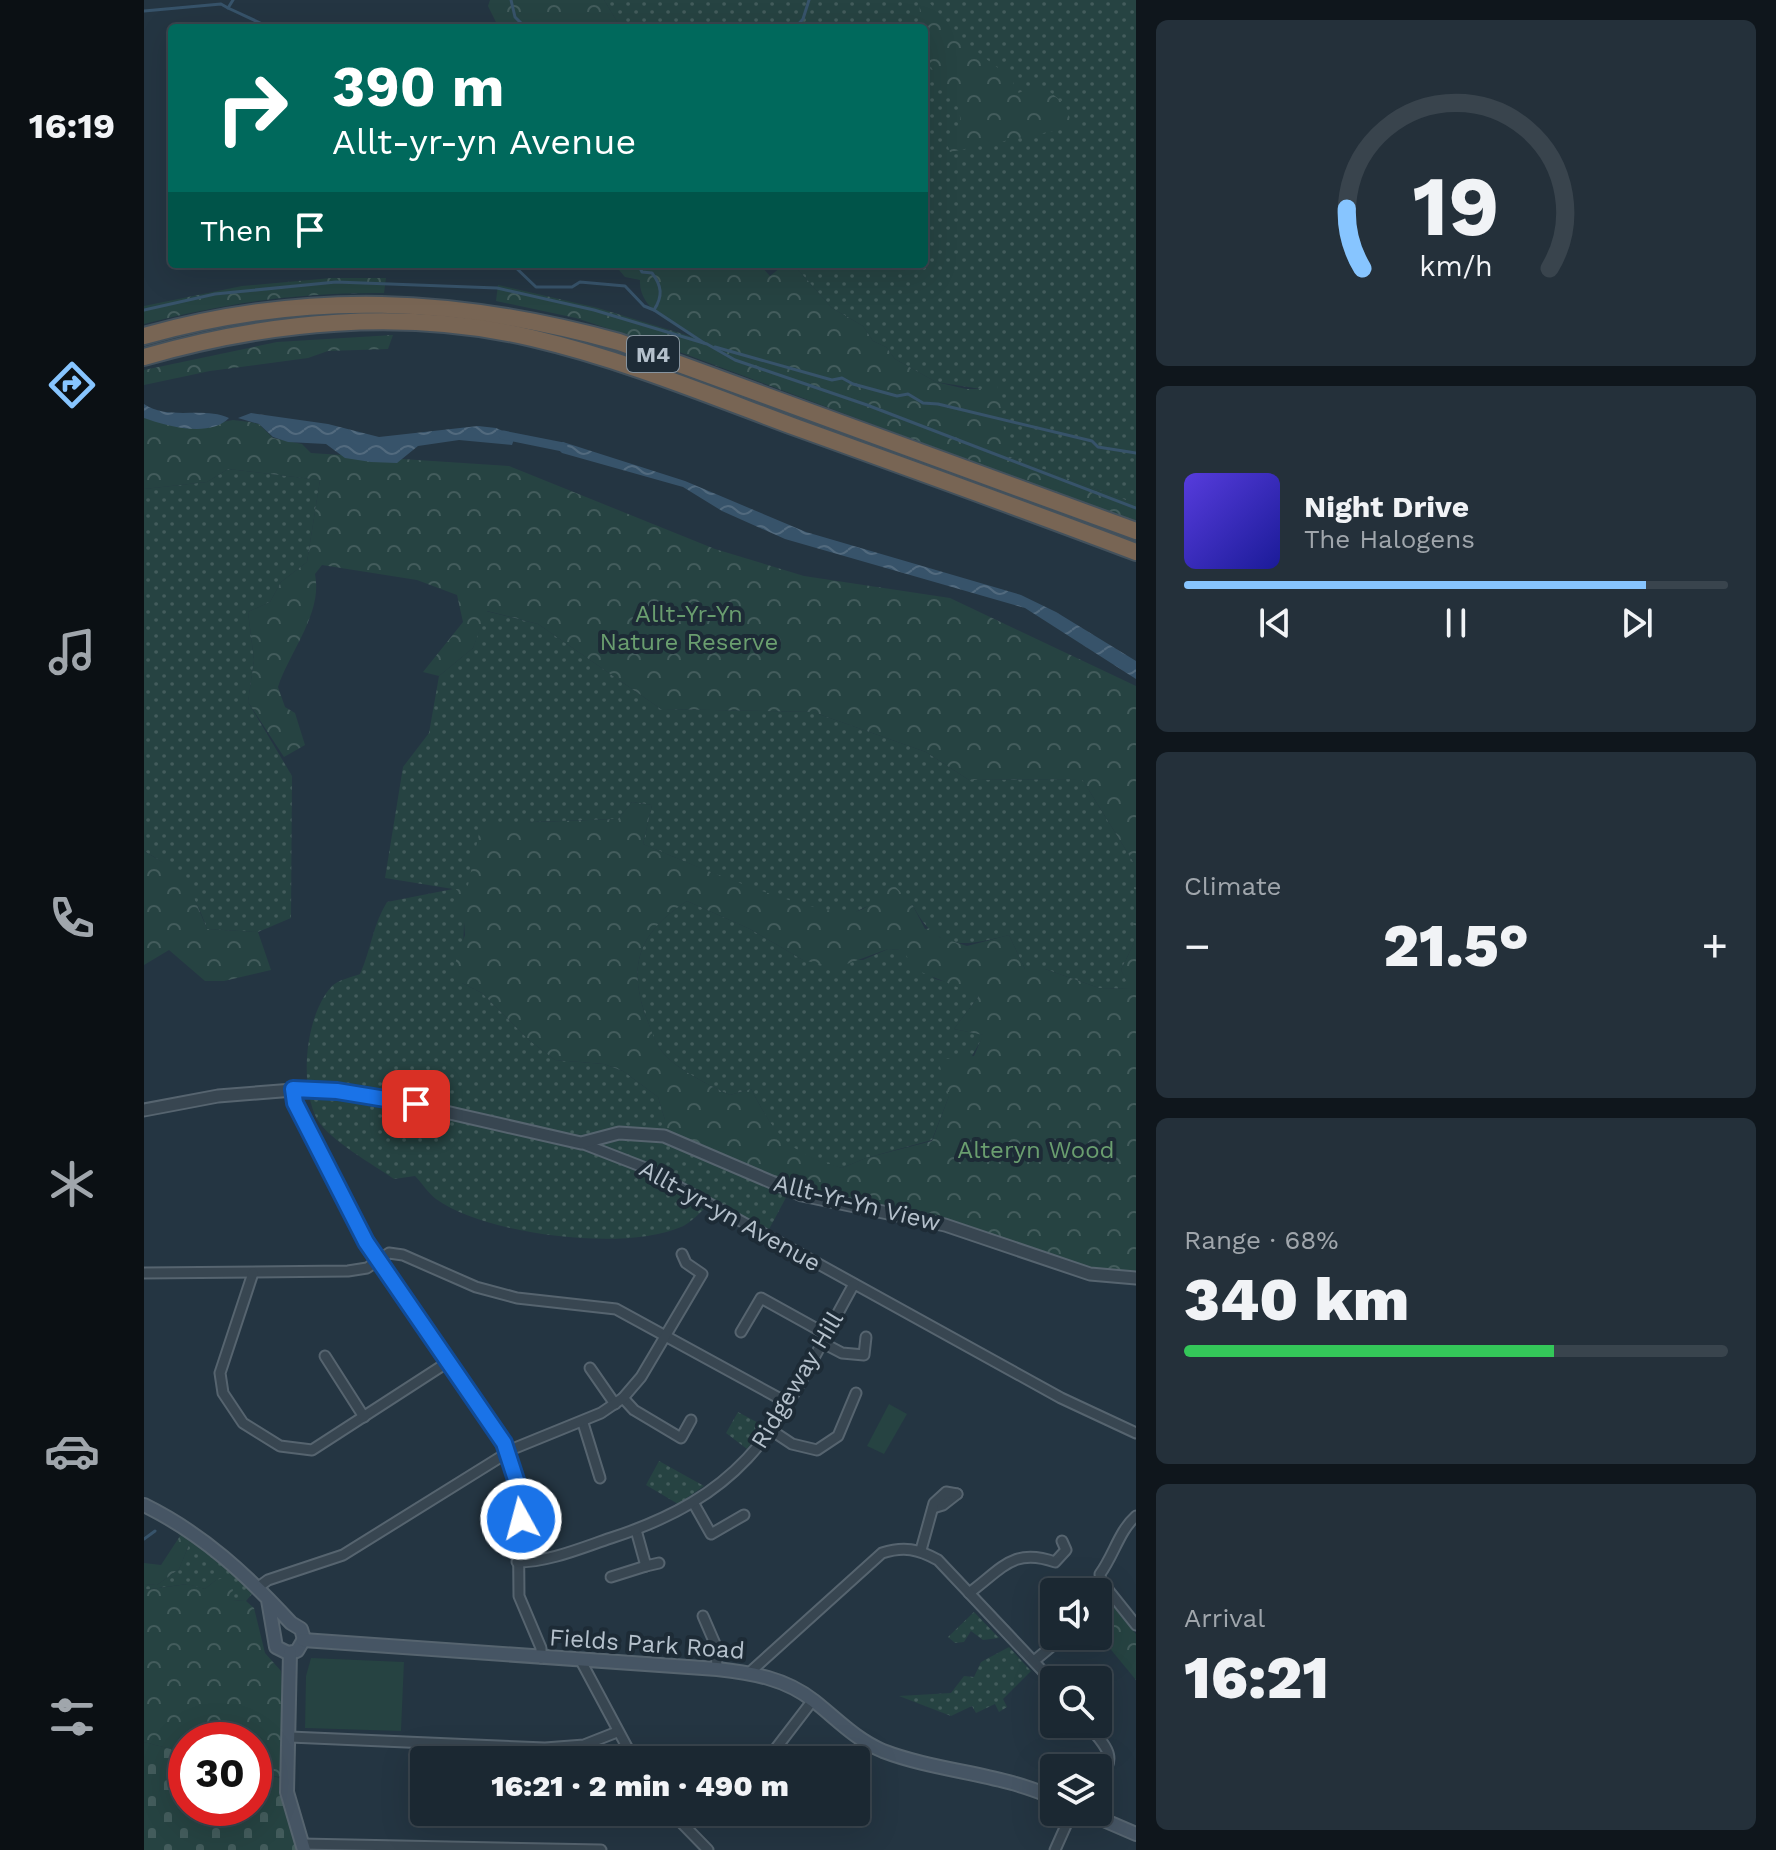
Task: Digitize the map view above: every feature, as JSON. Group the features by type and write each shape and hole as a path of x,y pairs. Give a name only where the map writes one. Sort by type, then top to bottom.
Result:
{"highway":[{"name":"M4","path":"146,335 251,312 343,304 473,309 550,323 619,342 1136,531"},
{"name":"M4","path":"144,357 236,335 335,323 433,324 531,338 607,358 1136,552"}],"main road":[{"path":"144,1505 210,1543 257,1588 291,1623 301,1629 303,1640 300,1648 290,1653 276,1647 268,1600"},
{"path":"275,1632 282,1625 291,1623"},
{"name":"Fields Park Road","path":"303,1640 749,1673 779,1681 813,1700 857,1737 879,1749 1040,1793"},
{"path":"290,1653 287,1792 303,1847"},
{"path":"1112,1824 1136,1834"}],"street":[{"name":"Allt-yr-yn Avenue","path":"144,1110 218,1096 293,1089 393,1100 581,1143 643,1167 1061,1398 1136,1433"},
{"path":"293,1089 302,1116 378,1260 508,1454 518,1486 521,1519 517,1562 519,1596 541,1648 541,1658"},
{"name":"Allt-Yr-Yn View","path":"581,1143 619,1133 664,1136 802,1195 945,1225 1090,1274 1136,1278"},
{"path":"144,1273 348,1271 367,1268 389,1253 403,1255 476,1287 517,1298 616,1309 788,1403"},
{"path":"257,1588 268,1580 343,1555 508,1454 583,1423 619,1401 641,1377 702,1274 686,1263 682,1254"},
{"path":"253,1273 220,1373 223,1393 231,1409 255,1432 280,1446 312,1450 448,1362"},
{"name":"Ridgeway Hill","path":"517,1562 532,1562 636,1530 694,1504 744,1465 788,1403 854,1284"},
{"path":"741,1332 761,1298 842,1353 864,1355 866,1337"},
{"path":"325,1356 364,1417"},
{"path":"590,1368 619,1401 681,1438 691,1420"},
{"path":"771,1430 792,1444 817,1450 838,1436 856,1393"},
{"path":"583,1423 600,1478"},
{"path":"694,1504 711,1534 744,1515"},
{"path":"921,1550 933,1508"},
{"path":"1102,1578 1100,1574 1114,1554 1124,1528 1136,1516"},
{"path":"636,1530 646,1566"},
{"path":"969,1593 1021,1555 1036,1555 1055,1562 1062,1559 1066,1550 1062,1541"},
{"path":"749,1673 882,1553 896,1548 921,1550 938,1560 1040,1668"},
{"path":"611,1577 659,1563"},
{"path":"1112,1596 1136,1625"},
{"path":"703,1616 716,1646 717,1669"},
{"path":"1034,1661 1047,1650"},
{"path":"581,1661 626,1746"},
{"path":"778,1746 813,1700"},
{"path":"290,1737 545,1748 584,1745 617,1732"},
{"path":"682,1826 700,1848"},
{"path":"1055,1850 1066,1826"},
{"path":"303,1847 601,1850"}],"green space":[{"path":"490,0 604,0 619,24 497,24 488,6"},
{"path":"604,0 1136,0 1136,504 1008,456 981,389 936,382 895,359 886,347 873,341 863,326 832,308 797,268 928,268 928,24 619,24"},
{"path":"919,0 927,0 967,44 1011,78 1018,93 1041,85 1065,104 1073,127 950,152 947,144 961,127 960,117 956,102 928,60 928,24 921,24"},
{"path":"617,268 763,268 770,276 780,268 797,268 832,308 863,326 873,341 886,347 895,359 936,382 966,389 981,389 997,382 1008,456 1136,504 1136,523 685,354 576,318 496,301 498,285 598,308 699,339 652,309 641,291 640,280 625,277"},
{"path":"331,278 386,278 384,293 323,294 263,300 144,324 144,306 242,286"},
{"path":"393,335 388,349 328,351 308,358 210,371 144,385 144,370 277,342"},
{"path":"144,418 191,428 233,420 250,422 259,424 273,438 302,444 311,453 509,466 715,549 804,576 950,598 1136,686 1136,1278 1090,1274 997,1243 802,1195 664,1136 665,1120 658,1097 623,1071 604,1064 555,1060 529,1040 482,993 462,983 452,972 465,935 464,922 452,910 456,889 467,890 481,824 618,819 632,802 652,805 643,844 750,887 812,907 854,912 870,904 892,883 912,904 925,929 936,927 939,937 967,946 1009,935 1025,969 1045,969 1099,988 1130,989 1121,970 1134,943 1134,863 1082,779 969,780 926,752 813,712 661,709 538,624 487,611 473,648 439,676 423,672 463,622 457,595 417,580 322,565 315,574 316,589 310,617 278,687 285,707 295,713 305,745 284,757 248,702 254,660 248,612 270,602 281,582 307,562 320,480 228,469 207,482 144,489","holes":["687,901 750,929 803,960 836,968 888,949 903,950 914,969 979,996 954,1029 983,1035 974,1056 938,1060 949,1096 932,1141 866,1158 842,1168 823,1162 786,1141 768,1120 751,1089 730,1095 691,1075 664,1054 656,1043 640,998 638,965 648,937"]},
{"path":"228,469 320,480 307,562 281,582 270,602 248,612 254,660 248,702 292,776 291,918 258,932 207,929 197,904 183,883 144,851 144,489 207,482"},
{"path":"486,611 538,624 661,709 813,712 926,752 969,780 1082,779 1134,863 1134,943 1121,970 1131,989 1099,988 1045,969 1025,969 1009,935 964,943 941,938 921,920 912,904 874,905 852,913 834,912 748,887 643,844 652,805 632,802 618,819 530,822 464,922 462,983 482,993 529,1040 555,1060 604,1064 623,1071 658,1097 665,1120 790,1190 766,1235 710,1204 685,1225 656,1234 592,1239 556,1236 487,1222 436,1199 415,1176 394,1179 341,1144 317,1119 308,1088 311,1032 316,1014 332,986 360,974 378,919 387,902 453,889 385,878 403,767 429,733 439,676 473,648"},
{"path":"144,851 185,876 207,929 258,932 271,970 224,981 205,981 169,950 144,965"},
{"path":"687,901 750,929 803,960 863,960 888,949 904,950 935,979 966,987 979,996 954,1029 984,1035 949,1096 932,1140 866,1158 842,1168 823,1162 796,1149 777,1132 751,1089 730,1095 691,1075 664,1054 640,998 638,965 648,937"},
{"path":"889,1404 907,1414 884,1454 867,1446"},
{"path":"738,1412 764,1426 747,1449 726,1433"},
{"path":"659,1461 704,1486 678,1504 646,1485"},
{"path":"185,1526 257,1588 246,1601 232,1600 216,1580 205,1589 187,1584 144,1590 144,1584 157,1585 179,1569 190,1542 182,1533 178,1536"},
{"path":"182,1533 190,1538 190,1542 179,1569 157,1585 144,1584 144,1563 161,1565"},
{"path":"224,1578 233,1588 232,1600 246,1601 254,1608 265,1653 281,1671 287,1779 272,1775 272,1722 168,1722 168,1748 144,1742 144,1590 188,1584 205,1589"},
{"path":"1112,1607 1136,1634 1136,1680 1111,1650"},
{"path":"974,1612 999,1638 983,1640 971,1631 964,1642 955,1643 948,1637"},
{"path":"1009,1647 1031,1671 1003,1699 1007,1707 999,1712 995,1704 976,1713 972,1706 951,1716 899,1696 951,1693 964,1676 974,1677 981,1662"},
{"path":"311,1658 404,1662 401,1731 305,1728 306,1676"},
{"path":"144,1742 168,1748 168,1826 272,1826 272,1776 287,1780 304,1850 144,1850"}],"water":[{"path":"144,404 164,412 208,413 229,418 211,428 176,427 144,418"},
{"path":"251,413 328,424 379,437 478,426 496,428 515,436 512,445 459,440 418,446 397,463 371,462 345,458 326,444 288,442 273,437 259,424 238,418"},
{"path":"563,442 685,481 806,532 1021,595 1056,612 1136,661 1136,679 1025,608 785,539 722,511 683,487 562,453 553,444"}],"waterway":[{"path":"233,0 228,8 262,24"},
{"path":"511,0 515,17 522,24"},
{"path":"799,24 809,0"},
{"path":"144,11 221,4 228,8"},
{"path":"516,268 536,287 572,287 580,282 625,286 644,306 654,310"},
{"path":"640,268 642,272 652,273 658,282 660,296 654,310 704,343"},
{"path":"144,310 215,294 336,282 497,288 594,310 707,344 735,360 867,405 1136,508"},
{"path":"715,347 832,380 842,378 897,396 908,394 923,403 1092,441 1098,447 1136,453"},
{"path":"503,435 563,447"},
{"path":"144,1539 155,1531"}],"route":[{"path":"416,1104 337,1091 293,1089 295,1103 366,1242 504,1443 518,1486 521,1519"}],"park label":[{"name":"Allt-Yr-Yn Nature Reserve","path":"689,628"},
{"name":"Alteryn Wood","path":"1036,1150"}]}
